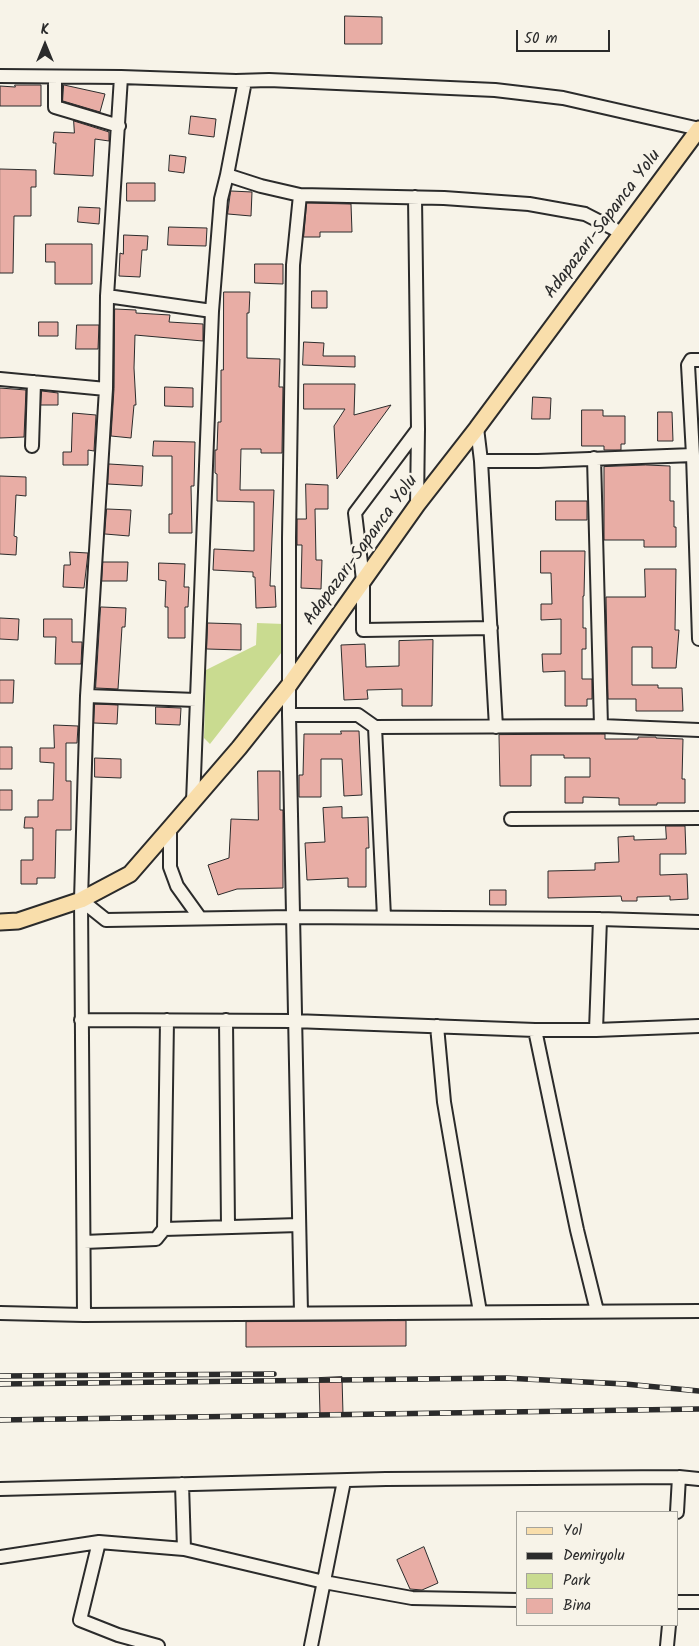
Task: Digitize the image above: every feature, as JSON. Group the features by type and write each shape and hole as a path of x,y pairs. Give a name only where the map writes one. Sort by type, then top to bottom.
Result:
{"main road":[{"name":"Adapazarı-Sapanca Yolu","path":"0,922 18,921 81,900 130,874 239,748 290,684 417,505 477,428 699,129"}],"street":[{"path":"0,76 269,80 495,90 563,98 699,129"},
{"path":"55,77 55,107 119,126"},
{"path":"84,1315 81,900 87,696 106,389 107,296 121,77"},
{"path":"193,802 212,311 222,199 245,81"},
{"path":"227,175 261,186 300,194 529,204 585,214 622,233"},
{"path":"300,194 293,265 289,538 289,715 301,1313"},
{"path":"414,198 418,429 417,505"},
{"path":"107,296 212,311"},
{"path":"699,360 691,360 688,366 694,455 699,639"},
{"path":"0,379 106,389"},
{"path":"32,446 34,382"},
{"path":"477,428 481,461 496,727"},
{"path":"418,429 354,513 363,580 363,630 490,628"},
{"path":"481,461 538,461 694,455"},
{"path":"594,458 601,726"},
{"path":"87,696 196,700"},
{"path":"289,715 358,715 375,727 601,726 699,730"},
{"path":"375,727 384,917"},
{"path":"511,819 699,818"},
{"path":"170,828 170,867 176,886 200,918"},
{"path":"81,900 106,920 384,917 699,922"},
{"path":"596,1030 600,919"},
{"path":"81,1020 226,1020 535,1030 699,1026"},
{"path":"84,1242 156,1239 164,1229 166,1020"},
{"path":"226,1020 228,1227"},
{"path":"437,1026 444,1102 480,1312"},
{"path":"535,1030 596,1312"},
{"path":"164,1229 299,1225"},
{"path":"0,1313 84,1315 699,1311"},
{"path":"677,1511 680,1477"},
{"path":"0,1489 344,1480 680,1477 699,1479"},
{"path":"311,1646 344,1480"},
{"path":"182,1484 184,1549"},
{"path":"0,1557 99,1542 184,1549 324,1582 412,1598 516,1600"},
{"path":"99,1542 80,1620 158,1646"},
{"path":"679,1602 699,1602"},
{"path":"667,1646 669,1626"}],"green space":[{"path":"257,623 284,624 285,648 210,744 204,738 206,670 256,645"}],"building":[{"path":"345,16 382,17 382,44 345,44"},
{"path":"15,85 41,85 41,106 0,106 0,86 15,87"},
{"path":"64,85 105,94 100,112 63,101"},
{"path":"191,116 216,119 214,137 189,134"},
{"path":"74,121 109,132 109,141 95,139 93,176 54,174 56,143 53,143 54,132 74,133"},
{"path":"170,155 186,157 184,173 169,171"},
{"path":"0,169 36,170 36,187 31,187 31,216 14,216 13,273 0,273"},
{"path":"127,183 155,183 155,201 127,201"},
{"path":"231,191 252,192 251,216 228,214"},
{"path":"307,203 351,204 352,232 320,232 320,237 304,237"},
{"path":"79,207 100,208 99,224 78,222"},
{"path":"169,227 207,228 206,246 168,245"},
{"path":"124,235 148,236 147,250 142,250 140,277 119,276 120,253 123,254"},
{"path":"46,244 92,244 92,284 55,284 55,262 46,262"},
{"path":"255,264 283,264 283,284 255,283"},
{"path":"312,291 327,291 327,308 312,308"},
{"path":"224,292 250,292 249,313 247,313 247,358 280,359 279,387 283,387 282,453 261,453 261,449 241,449 240,490 274,490 270,586 275,586 276,607 256,608 255,577 253,577 253,572 213,570 214,549 254,551 254,502 217,501 215,450 217,450 218,422 221,422"},
{"path":"115,309 136,310 136,313 170,315 169,322 203,324 203,341 135,335 136,405 134,405 131,438 111,436 114,389"},
{"path":"39,322 58,322 58,336 39,336"},
{"path":"77,325 99,325 98,349 76,349"},
{"path":"304,342 324,343 323,356 355,356 355,367 303,365"},
{"path":"304,384 355,384 354,415 391,405 337,479 334,426 345,409 304,409"},
{"path":"165,387 193,388 193,407 165,406"},
{"path":"0,388 26,390 24,437 0,438"},
{"path":"42,391 58,393 58,405 41,405"},
{"path":"533,397 551,398 550,419 532,419"},
{"path":"582,410 603,410 603,416 625,416 625,444 621,444 621,450 604,450 604,446 582,446"},
{"path":"658,412 672,412 673,441 658,441"},
{"path":"73,413 96,415 94,451 88,450 88,465 63,465 63,452 71,452"},
{"path":"154,441 195,442 194,486 191,486 192,533 169,533 169,514 172,514 172,456 153,456"},
{"path":"109,464 143,466 142,486 108,484"},
{"path":"670,466 670,501 674,501 676,547 644,547 644,540 604,540 604,467"},
{"path":"0,476 26,477 26,496 16,495 14,536 17,537 16,555 0,554"},
{"path":"306,484 328,485 328,509 315,509 316,560 322,560 321,589 301,588 302,545 297,545 297,519 306,519"},
{"path":"556,501 587,501 587,520 556,520"},
{"path":"107,509 131,510 129,536 105,534"},
{"path":"541,551 585,551 583,628 586,628 586,649 582,649 582,679 592,679 592,699 587,699 587,706 565,706 565,671 543,672 542,654 561,654 561,619 541,620 541,604 552,604 551,573 541,573"},
{"path":"70,552 88,553 84,588 63,587 64,565 70,565"},
{"path":"103,562 128,562 127,581 102,581"},
{"path":"159,563 185,564 184,587 189,587 188,607 185,607 185,638 168,638 168,607 165,607 166,581 159,580"},
{"path":"645,569 676,569 675,630 679,630 676,668 652,668 652,647 632,647 632,685 658,685 658,688 682,688 683,711 636,711 636,699 608,699 606,597 645,597"},
{"path":"101,607 126,608 125,627 122,627 118,689 96,688"},
{"path":"0,618 19,619 18,640 0,639"},
{"path":"44,619 72,619 72,642 82,642 81,664 55,664 56,637 44,637"},
{"path":"208,623 241,624 241,650 207,649"},
{"path":"433,640 432,706 402,706 402,689 367,690 368,699 344,700 341,645 365,644 366,667 399,666 399,641"},
{"path":"0,680 14,680 13,703 0,703"},
{"path":"95,704 118,705 117,724 94,723"},
{"path":"156,707 181,708 180,725 156,724"},
{"path":"54,725 78,726 77,743 66,743 66,781 71,781 71,830 56,830 55,878 37,878 37,884 21,884 21,860 33,860 33,828 24,828 25,817 38,817 38,800 53,800 54,763 40,762 40,748 54,748"},
{"path":"341,731 359,731 362,795 344,796 342,759 321,759 321,797 299,797 299,775 303,775 304,734 341,734"},
{"path":"605,734 605,739 656,737 683,739 682,779 685,779 685,803 619,805 619,798 583,797 583,803 565,803 565,777 590,777 590,758 564,758 564,755 531,755 531,786 500,786 499,735"},
{"path":"0,747 12,747 12,769 0,769"},
{"path":"95,758 121,759 121,778 95,777"},
{"path":"258,771 280,771 280,810 283,810 283,888 237,889 218,895 208,865 229,858 231,819 258,820"},
{"path":"0,790 12,790 12,810 0,810"},
{"path":"342,807 342,818 368,817 369,848 366,848 366,887 348,887 348,878 307,880 305,843 325,842 323,808"},
{"path":"666,826 685,826 686,854 660,854 660,875 687,874 688,899 670,900 670,896 637,897 637,901 622,901 621,896 548,898 548,871 595,870 595,863 619,862 618,837 634,836 634,840 666,839"},
{"path":"490,890 506,890 506,905 490,905"},
{"path":"406,1321 406,1346 246,1347 246,1322"},
{"path":"342,1377 343,1414 320,1414 319,1378"},
{"path":"424,1547 438,1583 422,1590 410,1589 397,1560"}],"railway":[{"path":"0,1376 274,1374"},
{"path":"0,1384 505,1378 625,1384 699,1391"},
{"path":"0,1420 699,1409"}]}
